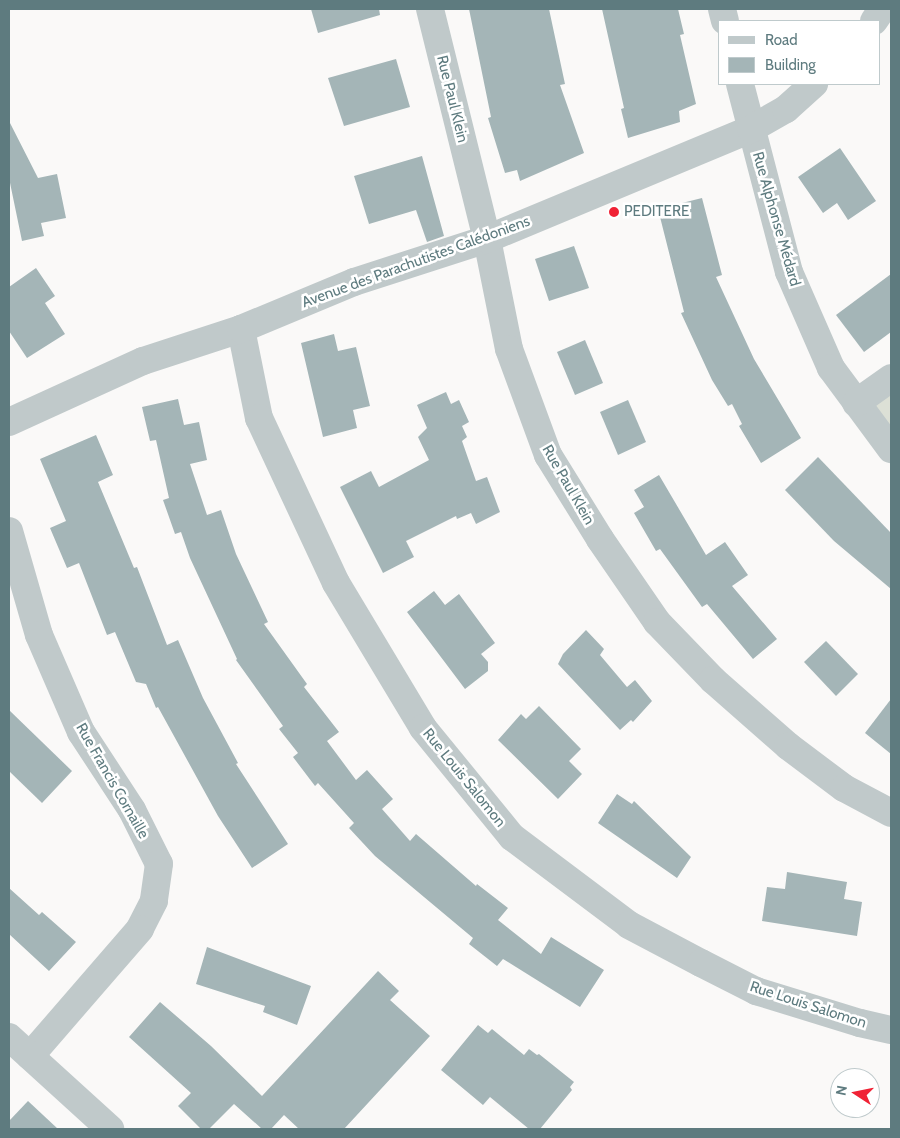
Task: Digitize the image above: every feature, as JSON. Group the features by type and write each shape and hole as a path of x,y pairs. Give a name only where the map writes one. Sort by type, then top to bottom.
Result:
{"street":[{"name":"Rue Paul Klein","path":"430,9 487,239 509,349 548,455 600,540 657,622 714,680 788,746 844,788 891,813"},
{"path":"875,20 882,9"},
{"name":"Rue Alphonse Médard","path":"740,85 789,272 831,368 891,449"},
{"name":"Avenue des Parachutistes Calédoniens","path":"9,422 143,361 241,329 354,282 487,239 751,129 786,109 813,85"},
{"name":"Rue Louis Salomon","path":"241,329 259,418 336,583 423,728 512,837 629,925 701,964 756,991 860,1023 891,1030"},
{"path":"856,403 891,378"},
{"name":"Rue Francis Cornaille","path":"9,531 39,635 81,732 132,810 159,864 154,901 140,929 30,1056"},
{"path":"9,1037 110,1129"}],"shaded area":[{"path":"891,378 891,449 856,403"}],"building":[{"path":"311,9 379,9 380,15 318,33"},
{"path":"469,9 549,9 565,84 560,85 584,153 520,181 517,170 505,173 488,118 491,117"},
{"path":"602,9 678,9 684,34 680,35 696,104 679,111 680,122 628,138 621,109 624,108"},
{"path":"396,59 410,107 344,126 328,78"},
{"path":"9,121 38,178 57,174 66,218 41,223 44,236 22,241 9,178"},
{"path":"840,148 876,201 848,220 837,203 823,213 798,177"},
{"path":"422,156 444,236 427,242 416,210 369,224 354,176"},
{"path":"702,198 722,275 716,277 754,359 801,438 761,463 739,426 742,424 732,404 728,406 712,380 681,313 684,312 658,209"},
{"path":"574,246 589,288 549,301 535,259"},
{"path":"36,268 55,296 45,303 65,334 27,358 9,331 9,287"},
{"path":"891,274 891,332 864,352 836,315"},
{"path":"334,334 338,351 356,347 370,406 353,410 357,428 323,437 301,343"},
{"path":"585,340 603,383 575,395 557,352"},
{"path":"446,392 451,404 459,400 469,422 462,426 467,437 462,441 476,481 487,477 500,512 476,524 471,513 457,519 456,516 406,541 414,557 383,573 340,487 371,471 379,487 429,460 418,437 427,428 417,405"},
{"path":"178,399 184,425 199,422 207,460 190,464 207,515 221,510 236,554 268,622 264,624 307,684 304,687 339,732 327,741 356,780 367,770 393,799 382,809 410,841 416,834 476,886 477,884 508,908 498,920 541,954 551,937 604,970 580,1007 503,959 497,966 469,944 473,938 375,856 349,828 354,823 318,783 315,786 293,757 298,753 279,729 283,726 236,660 190,558 181,532 175,534 163,500 169,498 156,440 150,441 142,407"},
{"path":"628,400 646,442 618,455 600,412"},
{"path":"96,435 113,475 98,482 134,568 137,567 167,645 178,640 203,698 238,763 236,764 288,844 252,868 218,816 158,707 156,708 146,684 136,682 115,632 107,635 79,563 67,568 50,528 66,521 40,459"},
{"path":"818,457 891,533 891,589 834,541 785,490"},
{"path":"659,475 706,555 725,542 748,575 732,586 777,639 753,659 707,604 702,607 660,549 656,551 634,513 644,507 634,490"},
{"path":"434,591 445,605 459,594 495,643 481,654 488,662 488,671 465,689 407,612"},
{"path":"586,630 604,649 600,655 627,687 635,680 652,701 633,722 631,720 620,730 558,664 563,654"},
{"path":"826,641 858,674 836,696 804,662"},
{"path":"891,699 891,754 865,733"},
{"path":"539,706 581,749 569,761 582,774 558,799 498,740 521,714 526,719"},
{"path":"9,710 72,771 42,803 9,771"},
{"path":"617,794 632,804 634,801 691,857 677,878 598,823"},
{"path":"787,872 847,882 844,899 862,902 857,936 762,921 767,887 785,889"},
{"path":"9,888 39,915 42,912 76,942 49,971 9,934"},
{"path":"207,947 311,986 297,1025 263,1012 265,1006 196,984"},
{"path":"378,971 399,991 390,1000 430,1036 344,1129 299,1129 284,1115 271,1129 262,1129 234,1104 209,1129 201,1129 178,1106 191,1093 129,1037 160,1002 211,1046 262,1096"},
{"path":"478,1025 488,1033 492,1029 524,1055 529,1049 537,1055 539,1054 574,1082 570,1087 572,1090 540,1129 529,1129 490,1097 483,1105 441,1070"},
{"path":"28,1101 58,1129 9,1129 9,1121"}],"place":[{"name":"PEDITERE","path":"614,212"}]}
